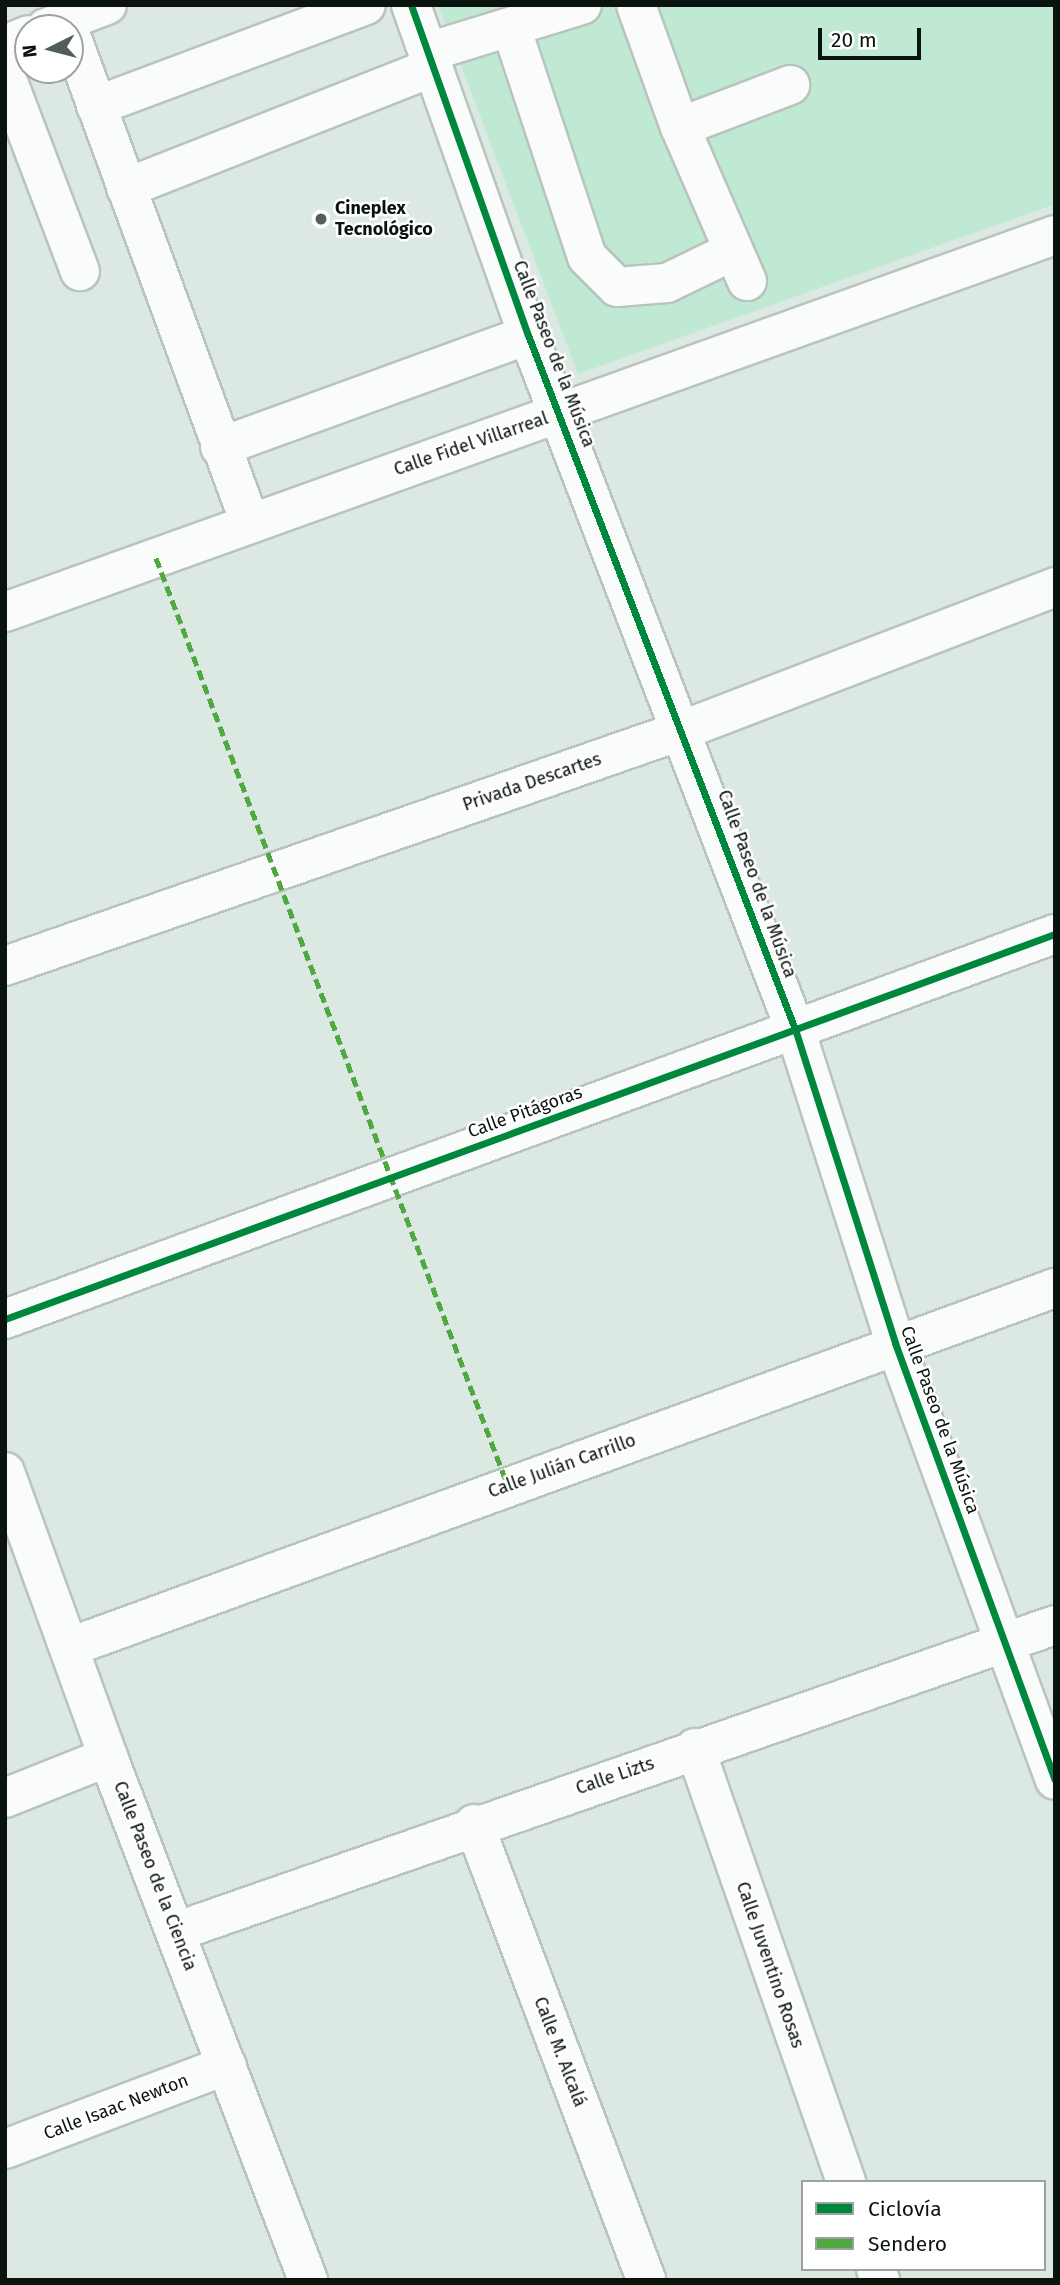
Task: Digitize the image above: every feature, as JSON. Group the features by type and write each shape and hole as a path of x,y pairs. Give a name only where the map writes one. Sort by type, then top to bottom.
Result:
{"street":[{"path":"84,14 107,5"},
{"path":"96,106 366,5"},
{"name":"Calle Paseo de la Música","path":"411,5 528,335 683,730 795,1030 895,1343 1055,1780"},
{"path":"126,188 511,27 582,5"},
{"path":"511,27 587,257 617,287 667,283 740,266 680,127 635,5"},
{"path":"5,74 80,271"},
{"path":"84,77 250,523"},
{"path":"680,127 790,85"},
{"name":"Calle Fidel Villarreal","path":"5,612 1053,239"},
{"path":"220,447 528,335"},
{"name":"Privada Descartes","path":"5,966 683,730 1055,587"},
{"name":"Calle Pitágoras","path":"5,1319 1055,934"},
{"name":"Calle Julián Carrillo","path":"70,1647 895,1343 1055,1288"},
{"name":"Calle Paseo de la Ciencia","path":"5,1472 108,1757 178,1931 308,2280"},
{"name":"Calle Lizts","path":"178,1931 474,1824 1055,1625"},
{"name":"Calle Juventino Rosas","path":"695,1748 845,2180"},
{"path":"5,1797 108,1757"},
{"name":"Calle M. Alcalá","path":"474,1824 646,2280"},
{"name":"Calle Isaac Newton","path":"5,2149 227,2065"}],"green space":[{"path":"438,5 1055,5 1055,204 578,374"}],"marked path":[{"path":"156,558 508,1486"}],"cycle path":[{"path":"411,5 528,335 795,1029 895,1343 1055,1780"},
{"path":"5,1319 1055,934"}],"place":[{"name":"Cineplex Tecnológico","path":"321,219"}]}
